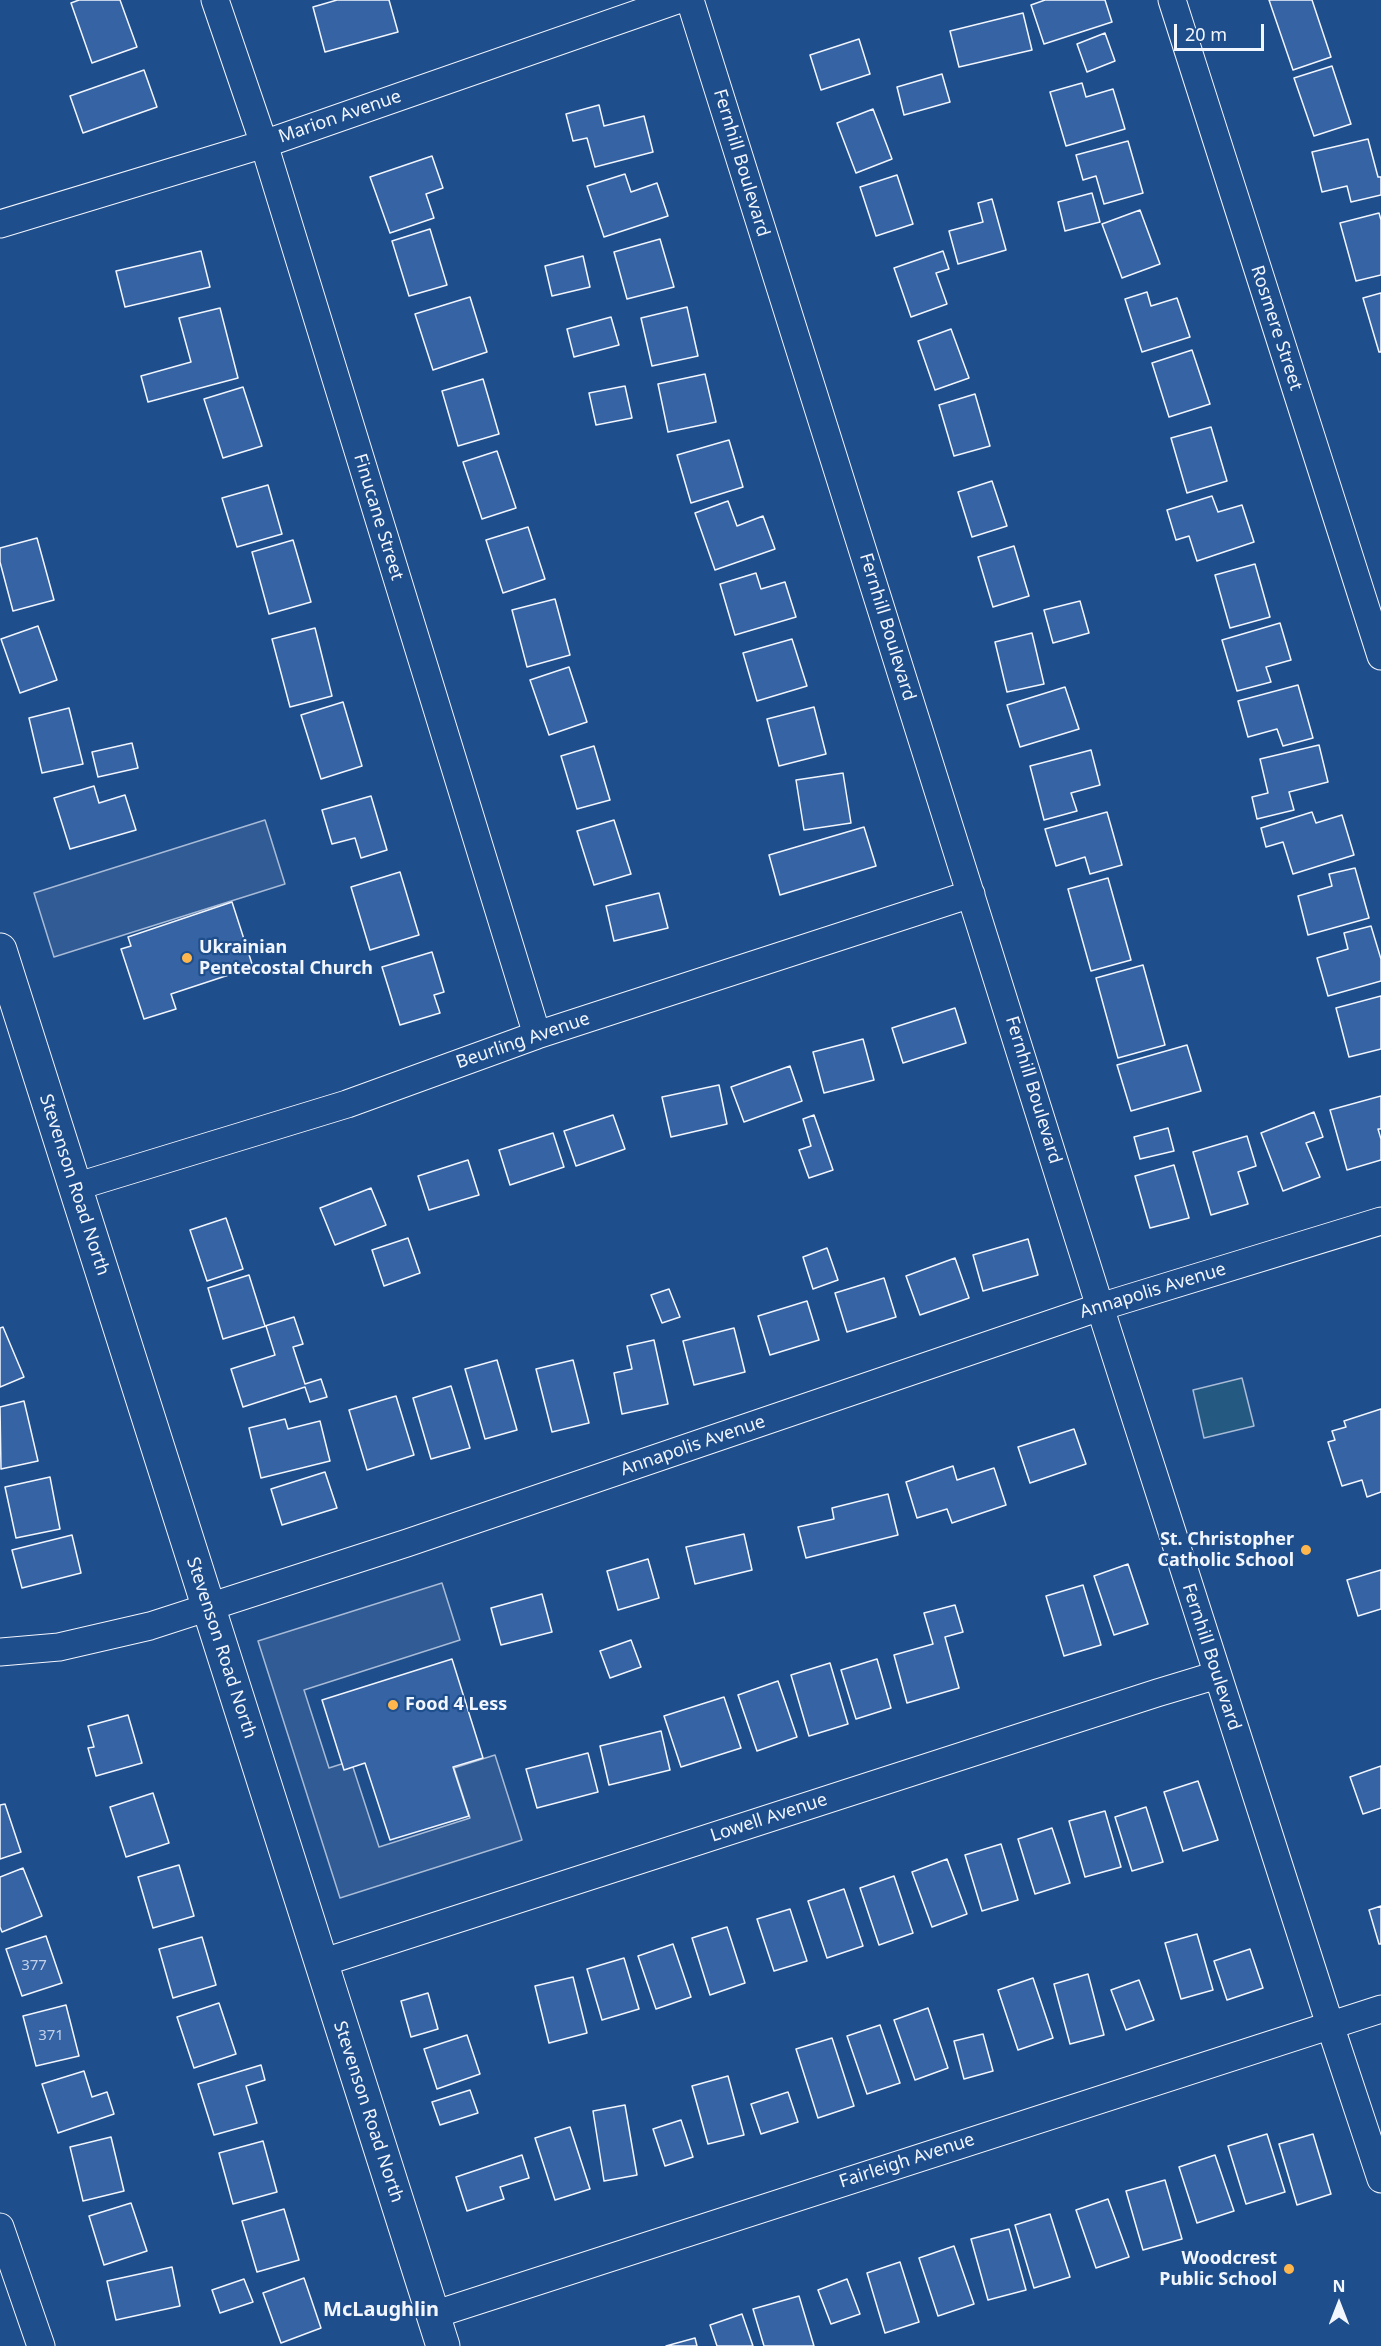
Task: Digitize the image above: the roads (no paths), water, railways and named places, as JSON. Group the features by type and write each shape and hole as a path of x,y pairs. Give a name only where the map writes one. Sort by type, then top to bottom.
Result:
{"main road":[{"name":"Stevenson Road North","path":"0,950 443,2346"}],"street":[{"name":"Finucane Street","path":"214,0 264,144 537,1035"},
{"name":"Marion Avenue","path":"0,224 264,144 677,0"},
{"name":"Fernhill Boulevard","path":"690,0 1100,1307 1381,2179"},
{"name":"Rosmere Street","path":"1172,0 1381,656"},
{"name":"Beurling Avenue","path":"75,1187 347,1104 537,1035 971,894"},
{"name":"Annapolis Avenue","path":"0,1652 59,1647 150,1626 208,1608 1100,1307 1381,1221"},
{"name":"Lowell Avenue","path":"321,1963 1217,1675"},
{"name":"Fairleigh Avenue","path":"433,2315 1381,2009"},
{"path":"0,2227 40,2346"}],"place":[{"name":"Ukrainian Pentecostal Church","path":"187,958"},
{"name":"St. Christopher Catholic School","path":"1306,1550"},
{"name":"Food 4 Less","path":"393,1705"},
{"name":"Woodcrest Public School","path":"1289,2269"}],"district":[{"name":"McLaughlin","path":"381,2310"}]}
